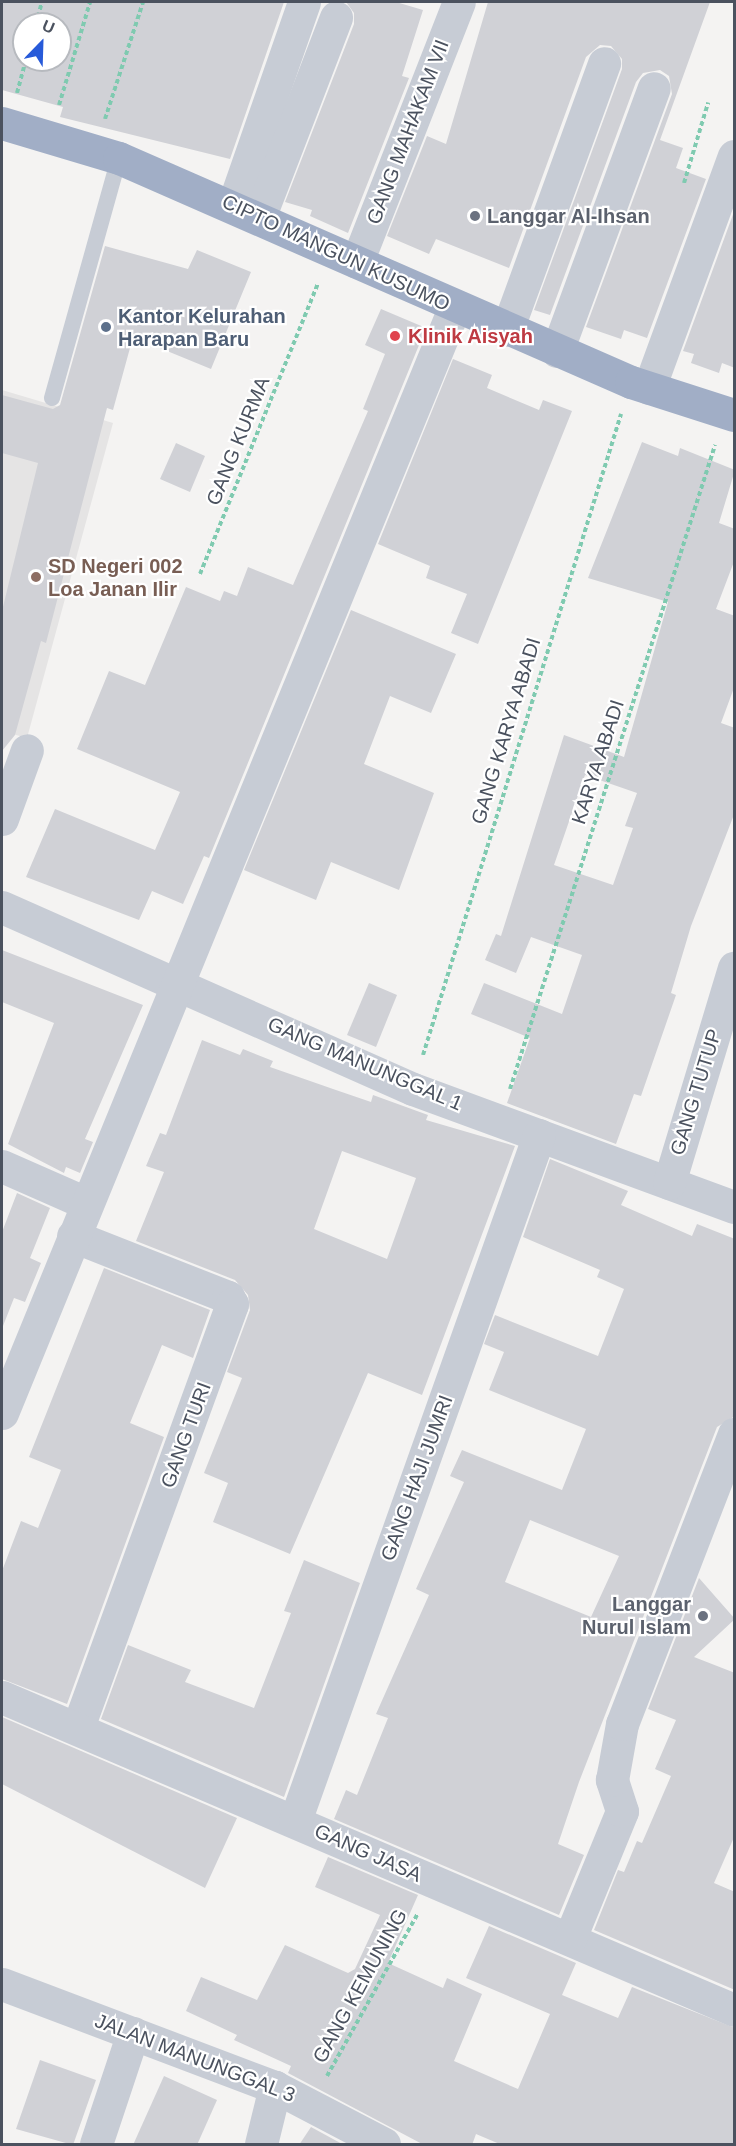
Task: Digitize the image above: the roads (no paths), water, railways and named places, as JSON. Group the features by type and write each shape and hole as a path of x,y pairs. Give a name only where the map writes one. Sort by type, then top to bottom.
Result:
{"highway":[{"name":"CIPTO MANGUN KUSUMO","path":"2,123 107,155 246,212 454,308 557,351 640,385 730,414"}],"street":[{"path":"246,212 304,2"},
{"name":"GANG MAHAKAM VII","path":"344,257 459,2"},
{"path":"246,212 336,17"},
{"path":"507,330 604,63"},
{"path":"557,351 654,88"},
{"path":"640,385 735,156"},
{"path":"2,1413 175,979 454,308"},
{"path":"2,819 27,750"},
{"name":"GANG MANUNGGAL 1","path":"2,907 175,979 413,1089 735,1207"},
{"name":"GANG TUTUP","path":"669,1183 735,968"},
{"name":"GANG HAJI JUMRI","path":"295,1821 539,1135"},
{"path":"2,1166 86,1203"},
{"name":"GANG TURI","path":"73,1236 228,1297 232,1304 78,1728"},
{"path":"570,1938 622,1811 612,1765 622,1724 735,1434"},
{"name":"GANG JASA","path":"2,1697 735,2010"},
{"name":"JALAN MANUNGGAL 3","path":"2,1984 275,2087 310,2103 384,2145"},
{"path":"96,2145 133,2032"},
{"path":"261,2145 275,2087"}],"lane":[{"path":"51,398 107,155"}],"place":[{"name":"Langgar Al-Ihsan","path":"475,216"},
{"name":"Kantor Kelurahan Harapan Baru","path":"106,327"},
{"name":"Klinik Aisyah","path":"395,336"},
{"name":"SD Negeri 002 Loa Janan Ilir","path":"36,577"},
{"name":"Langgar Nurul Islam","path":"703,1616"}]}
